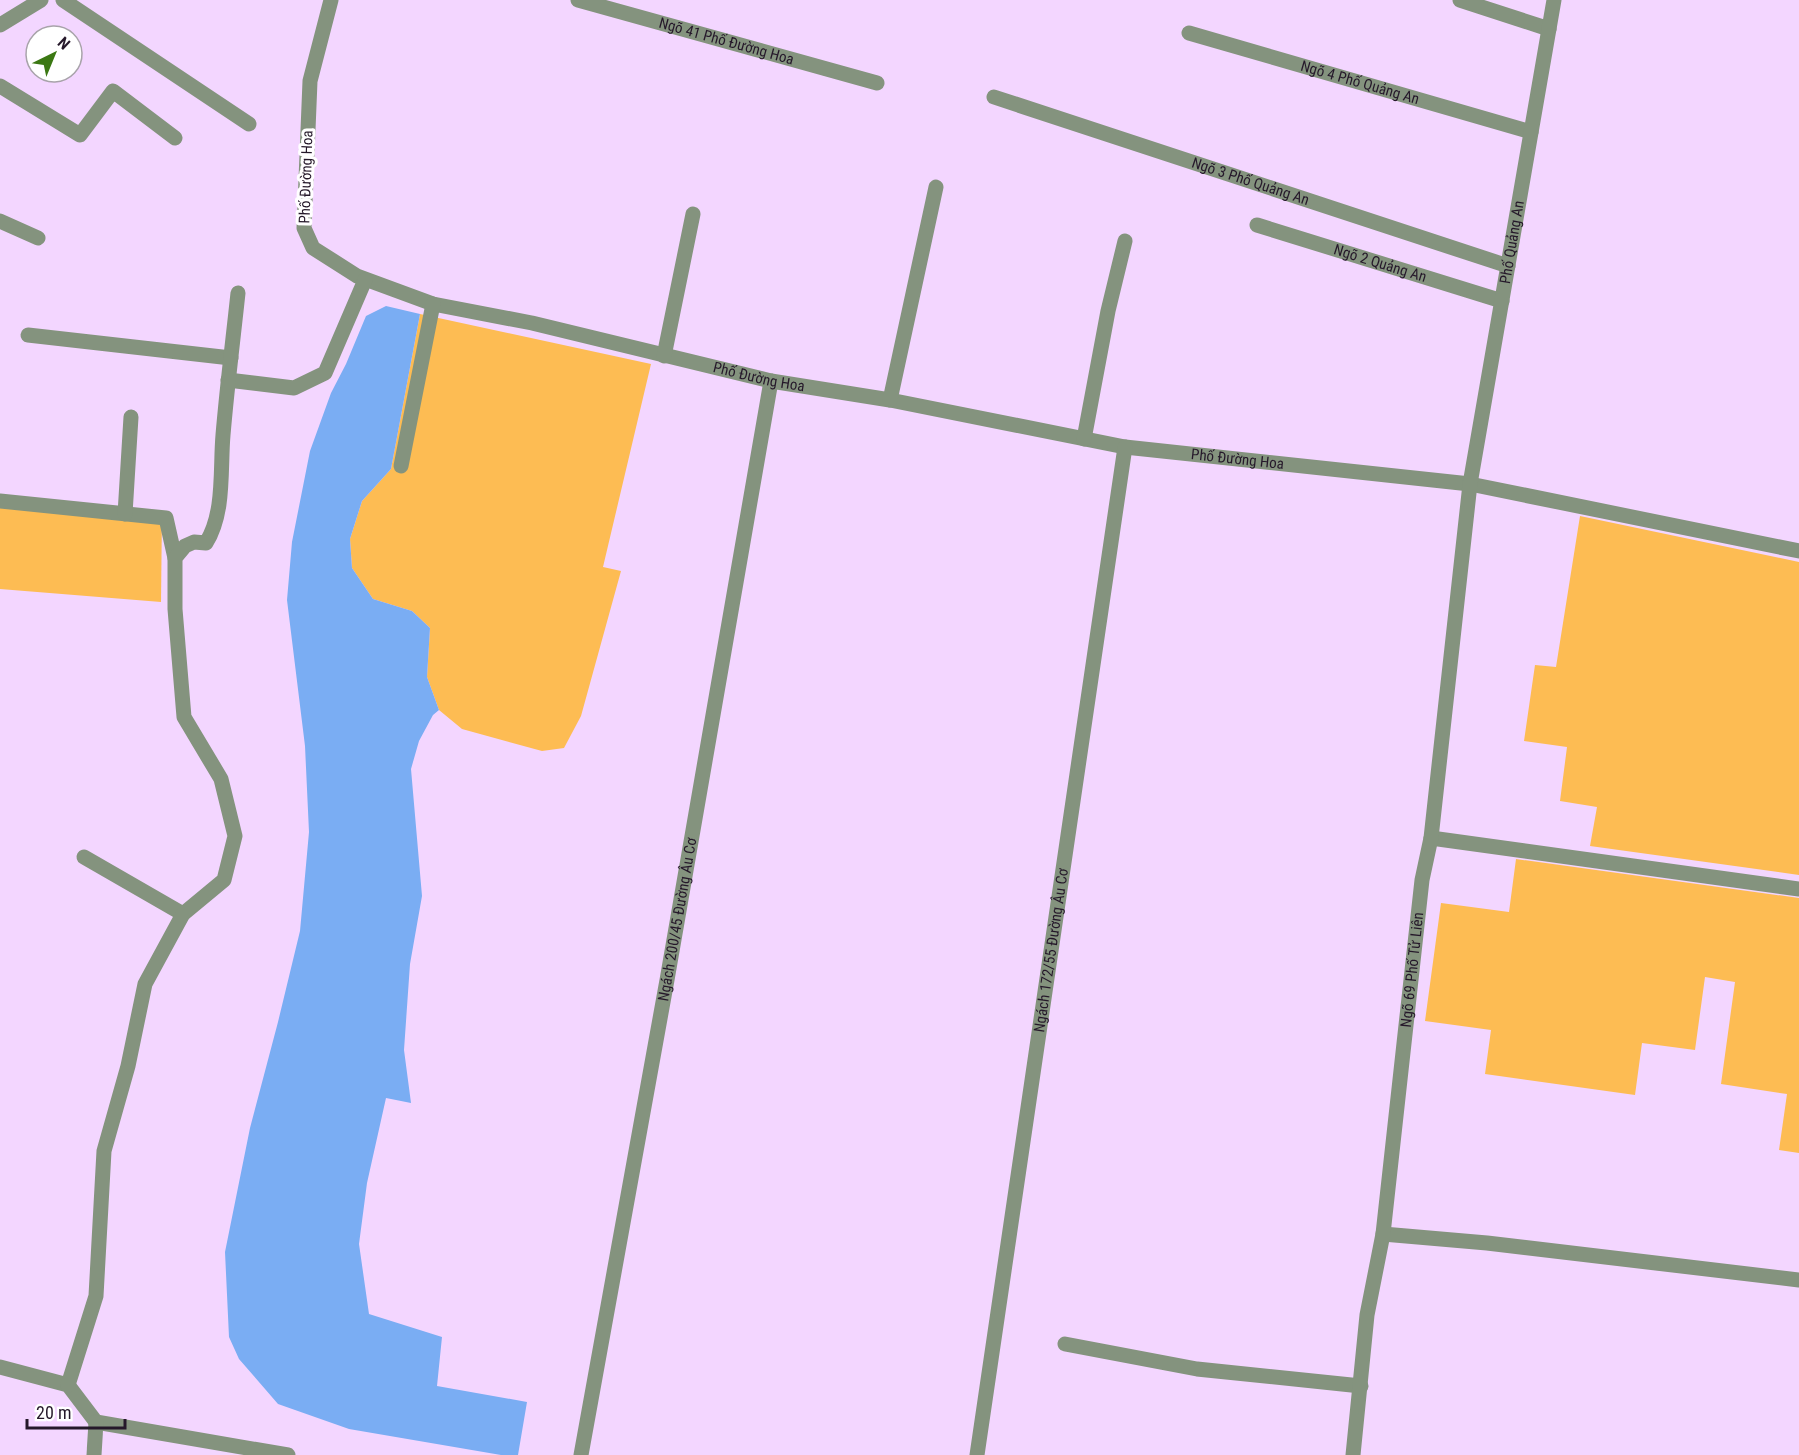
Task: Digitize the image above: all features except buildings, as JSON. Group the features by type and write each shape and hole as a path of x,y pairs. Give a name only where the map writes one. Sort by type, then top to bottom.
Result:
{"street":[{"path":"0,25 41,0"},
{"path":"63,0 249,124"},
{"name":"Phố Đường Hoa","path":"331,0 310,81 303,228 313,248 365,280 433,304 532,323 771,381 890,400 1125,447 1470,484 1799,551"},
{"name":"Ngõ 41 Phố Đường Hoa","path":"578,0 877,82"},
{"path":"1460,0 1549,29"},
{"name":"Phố Quảng An","path":"1470,484 1554,0"},
{"name":"Ngõ 4 Phố Quảng An","path":"1189,33 1532,132"},
{"path":"0,86 80,135 112,91 175,138"},
{"name":"Ngõ 3 Phố Quảng An","path":"994,97 1508,266"},
{"path":"890,400 936,188"},
{"path":"664,356 693,214"},
{"path":"0,220 38,238"},
{"name":"Ngõ 2 Quảng An","path":"1257,225 1502,301"},
{"path":"1084,439 1108,310 1125,241"},
{"path":"228,380 294,388 326,373 365,280"},
{"path":"175,558 185,546 194,542 206,543 213,532 219,496 228,380 238,293"},
{"path":"401,466 433,304"},
{"path":"28,335 231,358"},
{"name":"Ngách 200/45 Đường Âu Cơ","path":"581,1455 669,968 771,381"},
{"path":"125,514 131,417"},
{"name":"Ngách 172/55 Đường Âu Cơ","path":"977,1455 1125,447"},
{"name":"Ngõ 69 Phố Tử Liên","path":"1354,1455 1367,1315 1383,1234 1422,880 1431,838 1470,484"},
{"path":"0,501 166,518 175,558 175,609 184,717 221,779 236,836 224,880 183,914 145,984 128,1066 104,1151 96,1296 68,1385"},
{"path":"1431,838 1799,889"},
{"path":"84,857 183,914"},
{"path":"1383,1234 1487,1243 1799,1280"},
{"path":"1065,1344 1197,1370 1361,1386"},
{"path":"0,1367 68,1385 96,1422 94,1455"},
{"path":"96,1422 288,1455"}],"shaded area":[{"path":"420,314 651,364 603,567 621,571 581,716 564,748 542,751 462,729 439,710 427,677 430,628 412,611 373,599 352,568 350,539 362,501 391,469"},
{"path":"0,498 162,511 161,602 0,589"},
{"path":"1580,516 1799,562 1799,875 1590,846 1597,807 1560,801 1567,747 1524,741 1535,665 1556,667"},
{"path":"1516,859 1799,898 1799,1153 1779,1150 1787,1094 1721,1084 1735,982 1705,977 1695,1050 1642,1043 1635,1095 1485,1074 1491,1030 1425,1021 1441,903 1509,912"}],"water":[{"path":"386,306 420,314 391,469 362,501 350,539 352,568 373,599 412,611 430,628 427,677 439,710 433,715 419,741 411,769 422,896 410,964 404,1050 411,1103 386,1098 367,1183 359,1244 369,1314 442,1337 437,1386 527,1402 518,1455 501,1455 349,1429 278,1404 239,1359 229,1337 225,1252 250,1128 300,931 309,832 305,746 287,600 292,542 310,451 331,393 366,316"}]}
